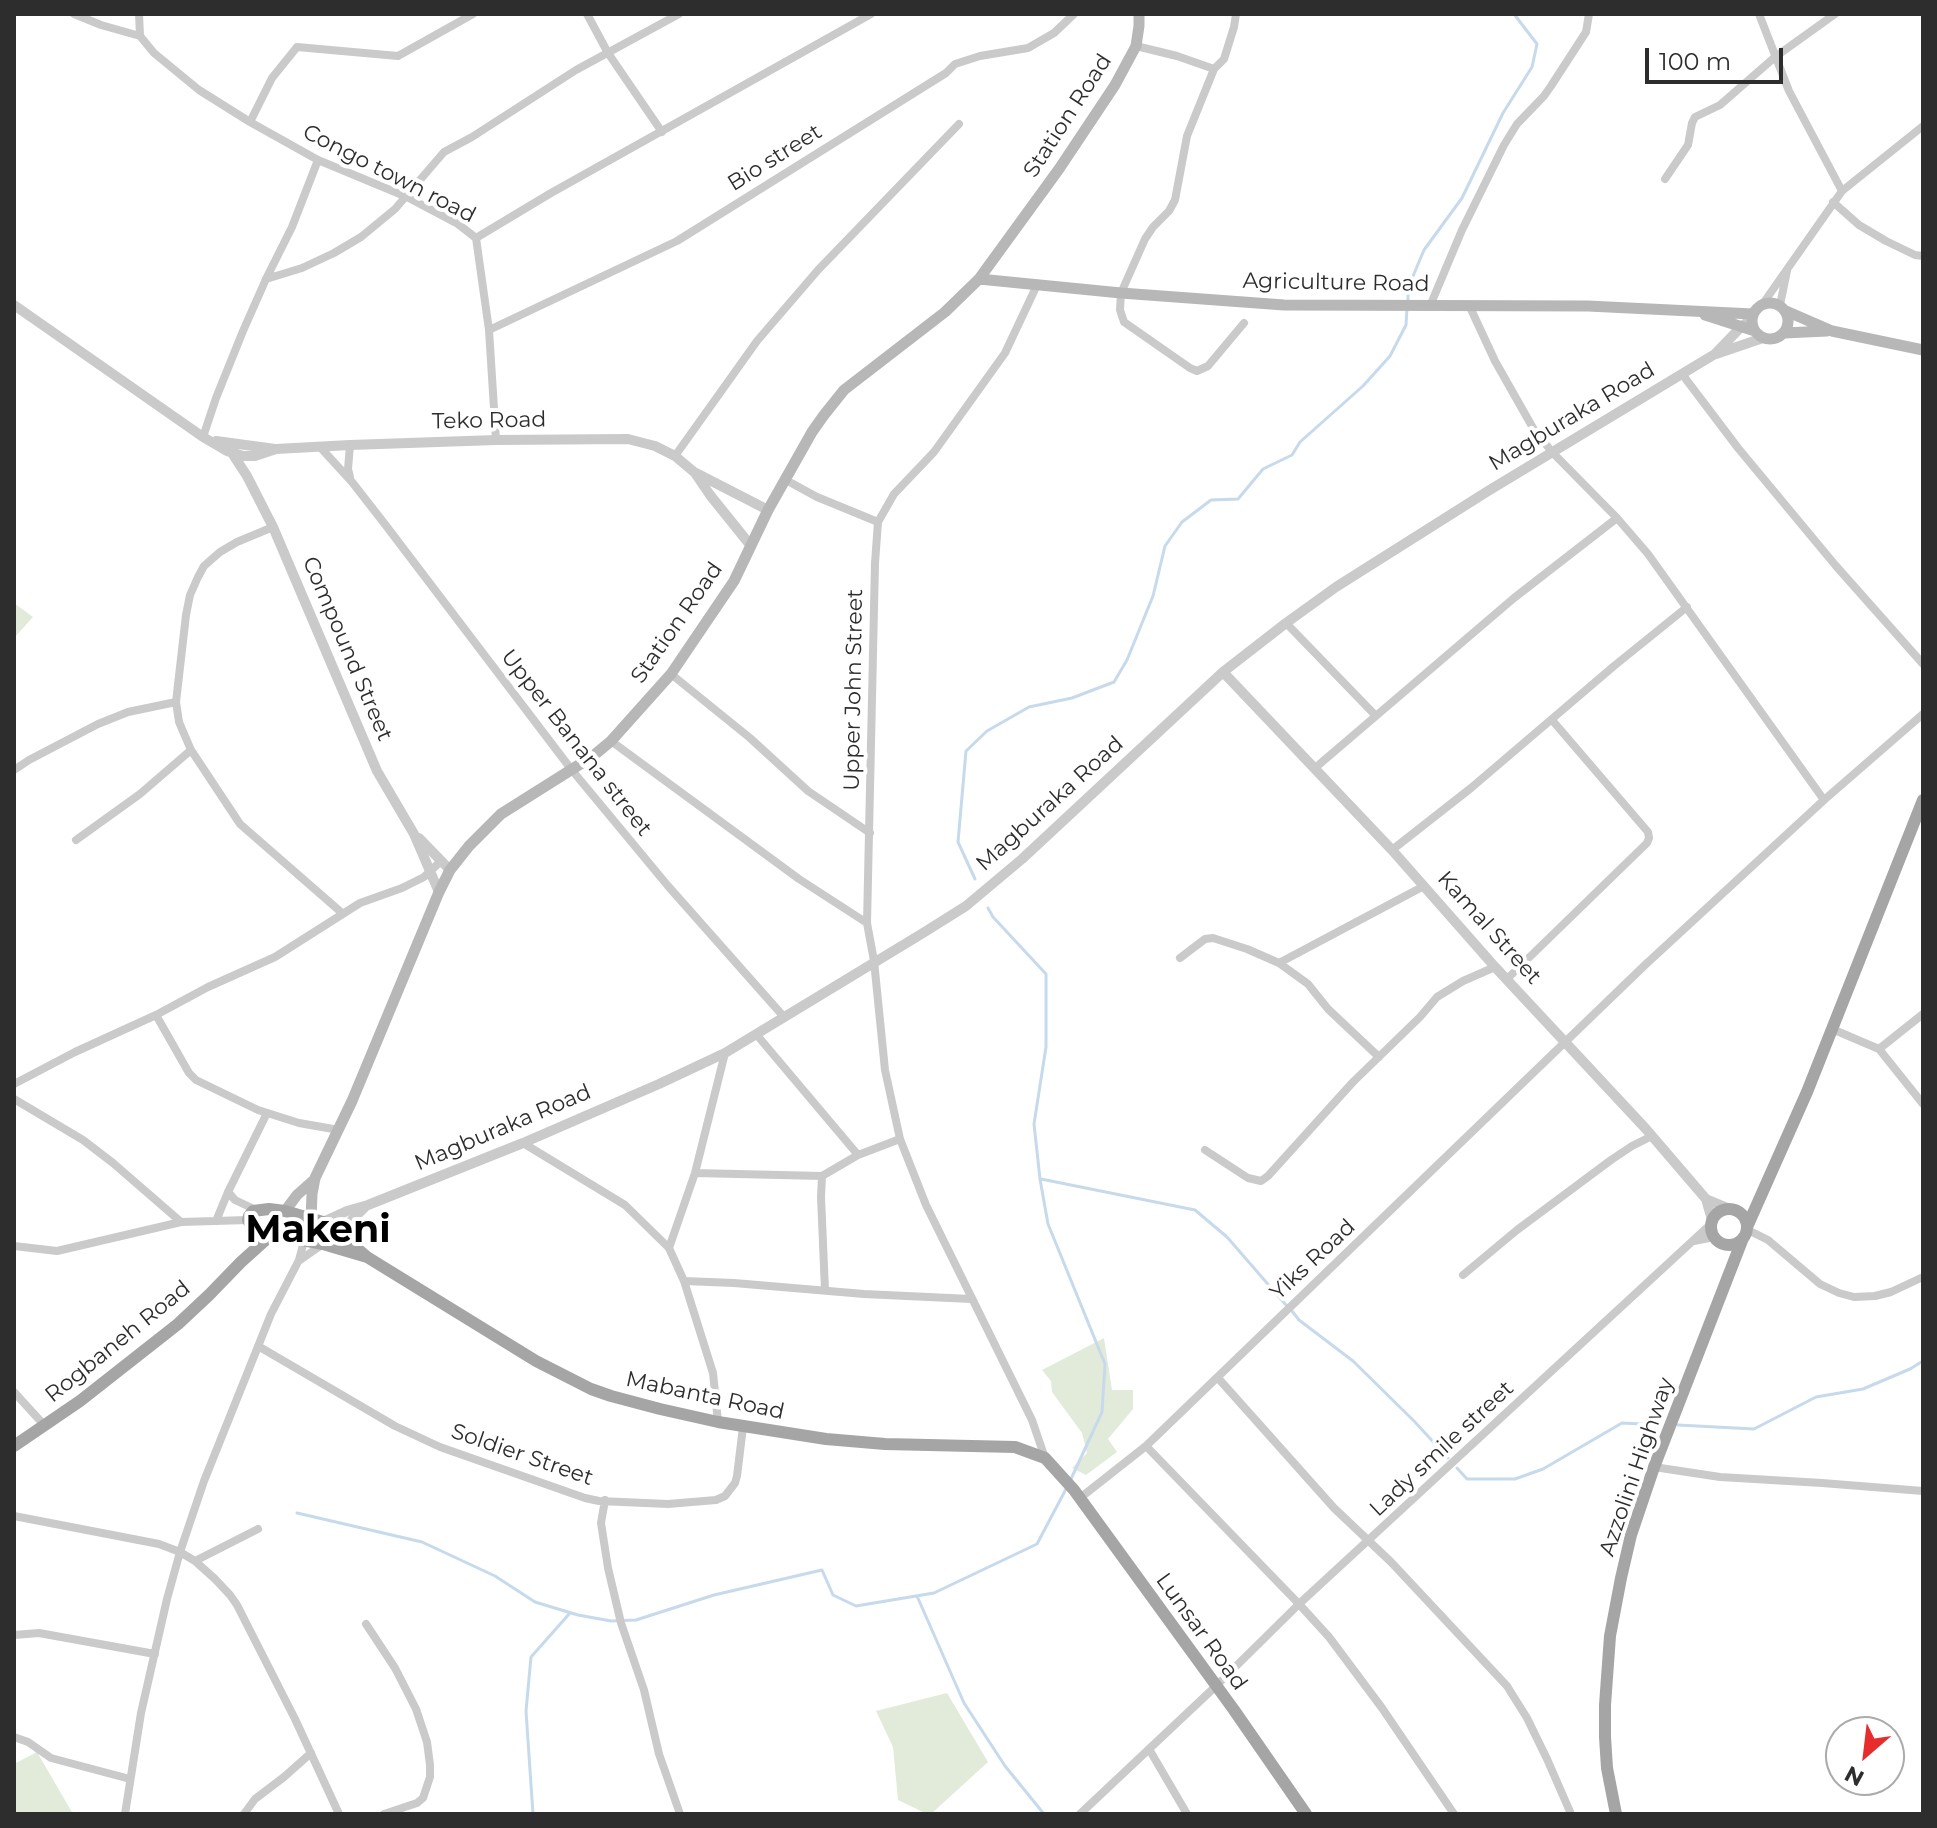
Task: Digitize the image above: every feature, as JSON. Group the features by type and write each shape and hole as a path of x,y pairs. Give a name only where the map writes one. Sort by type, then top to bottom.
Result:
{"main road":[{"name":"Station Road","path":"317,1220 312,1194 315,1178 339,1130 450,870 501,814 593,756 611,741 671,674 734,581 784,479 812,432 844,390 945,312 979,279 1115,85 1136,46 1139,14"},
{"name":"Agriculture Road","path":"979,279 1284,305 1588,306 1756,312"},
{"path":"1832,331 1784,333 1774,339 1759,335 1756,312 1768,303 1832,331 1923,350"},
{"path":"1783,308 1789,323 1784,333"},
{"name":"Agriculture Road","path":"1693,311 1759,335"},
{"name":"Azzolini Highway","path":"1616,1814 1607,1768 1606,1673 1631,1535 1654,1467 1759,1195 1807,1092 1923,800"},
{"name":"Station Road","path":"285,1211 315,1178"},
{"path":"1730,1268 1715,1231 1717,1214 1723,1210 1733,1210 1759,1195"},
{"path":"1715,1231 1729,1244 1737,1243 1745,1231 1744,1217 1733,1210"},
{"path":"252,1219 285,1211 317,1220 339,1233 367,1257"},
{"path":"252,1219 257,1231 323,1244 367,1257"},
{"path":"241,1262 252,1219"},
{"name":"Rogbaneh Road","path":"14,1446 115,1375 178,1324 271,1235"},
{"name":"Mabanta Road","path":"367,1257 536,1361 591,1389 718,1422 826,1439 885,1444 1015,1447 1045,1458 1063,1476"},
{"name":"Lunsar Road","path":"1063,1476 1306,1814"}],"street":[{"path":"74,14 140,36 139,14"},
{"path":"250,122 272,78 297,47 398,56 473,14"},
{"path":"587,14 608,53 662,132"},
{"path":"266,279 302,268 361,237 407,197 444,152 576,70 679,14"},
{"path":"476,238 871,14"},
{"name":"Bio street","path":"489,330 677,241 946,73 955,64 980,56 1028,48 1054,33 1074,14"},
{"path":"1236,14 1224,59 1214,69 1187,136 1175,200 1145,239 1121,293 1120,310 1124,322 1197,371 1208,366 1244,323"},
{"path":"1426,306 1504,145 1517,124 1551,86 1586,32 1589,14"},
{"path":"1759,14 1789,91 1842,191"},
{"path":"1665,179 1688,145 1695,117 1720,105 1775,57 1835,14"},
{"name":"Congo town road","path":"140,36 181,76 250,122 318,160 407,197 458,224 476,238 489,330 496,440"},
{"path":"1136,46 1214,69"},
{"path":"675,456 757,341 818,270 959,124"},
{"path":"1756,312 1842,191 1923,126"},
{"name":"Congo town road","path":"207,439 221,384 292,227 318,160"},
{"path":"1833,202 1859,225 1886,241 1923,256"},
{"path":"1783,308 1788,266"},
{"path":"784,479 817,497 878,522 894,494 934,452 1005,353 1037,285"},
{"name":"Teko Road","path":"14,305 207,439 243,456 256,450"},
{"path":"1469,305 1502,374 1533,428 1648,554 1824,800"},
{"name":"Magburaka Road","path":"1715,354 1756,312"},
{"name":"Magburaka Road","path":"317,1220 368,1205 523,1143 725,1053 966,906 1223,672 1286,623 1336,587 1552,452 1715,354 1759,335"},
{"path":"1682,374 1738,448 1836,566 1923,664"},
{"name":"Teko Road","path":"207,439 256,450 496,440 628,439 655,446 675,456 694,472 768,510"},
{"path":"350,445 348,469 352,482"},
{"name":"Upper Banana street","path":"320,447 352,482 571,769 668,886 784,1017"},
{"path":"247,476 256,450"},
{"name":"Compound Street","path":"232,453 273,527 377,771 414,834 439,892"},
{"name":"Teko Road","path":"694,472 751,546"},
{"path":"1315,768 1514,598 1617,518"},
{"name":"Upper John Street","path":"878,522 867,923 885,1070 900,1139 926,1205 1021,1395 1045,1458"},
{"path":"273,527 220,552 204,566 198,577 186,615 176,702 179,722 191,750 240,824 342,913"},
{"path":"1392,850 1687,607"},
{"path":"1286,623 1376,716"},
{"name":"Kamal Street","path":"1223,672 1392,850 1495,967 1652,1136 1706,1199 1715,1231"},
{"path":"671,674 750,738 808,791 870,833"},
{"path":"14,770 98,724 128,712 176,702"},
{"name":"Yiks Road","path":"1077,1494 1146,1446 1645,965 1824,800 1923,714"},
{"path":"1507,979 1649,838 1648,832 1552,720"},
{"path":"611,741 799,879 867,923"},
{"path":"76,840 140,794 191,750"},
{"name":"Compound Street","path":"414,834 450,870"},
{"path":"14,1084 275,957 342,913 402,888 430,872 441,861"},
{"path":"1279,963 1424,886"},
{"path":"1180,958 1200,942 1213,938 1279,963 1308,984 1328,1009 1379,1057"},
{"path":"1205,1150 1248,1178 1261,1181 1437,997 1495,967"},
{"path":"1879,1049 1923,1014"},
{"path":"156,1015 193,1077 230,1098 267,1113 339,1130"},
{"path":"1832,1029 1879,1049 1923,1104"},
{"path":"756,1034 858,1155"},
{"path":"669,1248 695,1173 725,1053"},
{"path":"14,1099 83,1140 181,1222"},
{"path":"216,1221 267,1113"},
{"path":"1463,1275 1517,1230 1611,1160 1652,1136"},
{"path":"695,1173 822,1176 858,1155 900,1139"},
{"path":"523,1143 625,1205 669,1248 684,1281 713,1373 718,1422"},
{"path":"822,1176 825,1290"},
{"path":"228,1192 252,1219"},
{"path":"1706,1199 1733,1210"},
{"name":"Magburaka Road","path":"323,1244 368,1205"},
{"path":"14,1246 57,1251 181,1222 252,1219"},
{"name":"Lady smile street","path":"1080,1814 1299,1604 1693,1241 1715,1231"},
{"path":"1745,1231 1768,1240 1820,1284 1854,1297 1891,1292 1923,1277"},
{"path":"125,1814 141,1713 180,1552 204,1481 271,1314 299,1260 304,1241"},
{"path":"299,1260 323,1244"},
{"path":"684,1281 971,1299"},
{"name":"Soldier Street","path":"258,1346 395,1426 440,1447 585,1498 668,1504 716,1500 725,1496 737,1476 743,1427"},
{"path":"1218,1378 1334,1508 1391,1562 1507,1686 1527,1718 1571,1814"},
{"path":"14,1392 45,1426"},
{"path":"1146,1446 1329,1637 1454,1814"},
{"path":"1654,1467 1720,1477 1923,1491"},
{"path":"605,1500 601,1523 608,1568 621,1621 644,1690 659,1754 680,1814"},
{"path":"14,1516 159,1544 195,1561 237,1605 339,1814"},
{"path":"195,1561 258,1529"},
{"path":"366,1624 395,1668 416,1709 427,1742 430,1765 430,1777 423,1798 384,1814"},
{"path":"14,1635 39,1633 155,1654"},
{"path":"14,1737 28,1742 51,1758 130,1779"},
{"path":"1149,1749 1187,1814"},
{"path":"244,1814 255,1799 311,1753"}],"green space":[{"path":"14,603 33,617 14,638"},
{"path":"1104,1338 1112,1390 1133,1390 1133,1409 1108,1439 1117,1452 1086,1475 1072,1468 1087,1453 1082,1433 1052,1392 1051,1381 1042,1370"},
{"path":"947,1693 988,1762 931,1814 927,1814 898,1800 893,1747 876,1711"},
{"path":"37,1752 73,1814 14,1814 14,1764"}],"waterway":[{"path":"1408,300 1408,288 1424,250 1462,198 1503,113 1532,67 1537,44 1514,14"},
{"path":"975,879 958,842 966,751 987,731 1029,707 1072,698 1114,682 1127,660 1153,596 1165,546 1182,522 1211,500 1238,499 1263,469 1292,455 1300,442 1363,386 1390,356 1406,325 1407,308"},
{"path":"988,908 1046,974 1046,1047 1034,1124 1040,1179 1048,1224 1105,1364 1102,1412 1071,1479"},
{"path":"1041,1179 1195,1210 1227,1237 1286,1305"},
{"path":"1292,1311 1299,1320 1353,1361 1448,1458"},
{"path":"1678,1425 1754,1429 1816,1397 1863,1389 1923,1361"},
{"path":"1457,1468 1467,1479 1515,1479 1543,1469 1622,1423 1660,1425"},
{"path":"297,1513 422,1542 495,1576 535,1602 611,1621 636,1620 714,1595 822,1570 833,1595 856,1606 934,1593 1037,1544 1066,1489"},
{"path":"917,1596 964,1703 1005,1766 1044,1814"},
{"path":"533,1814 526,1711 531,1657 570,1613"}],"district":[{"name":"Makeni","path":"318,1231"}]}
